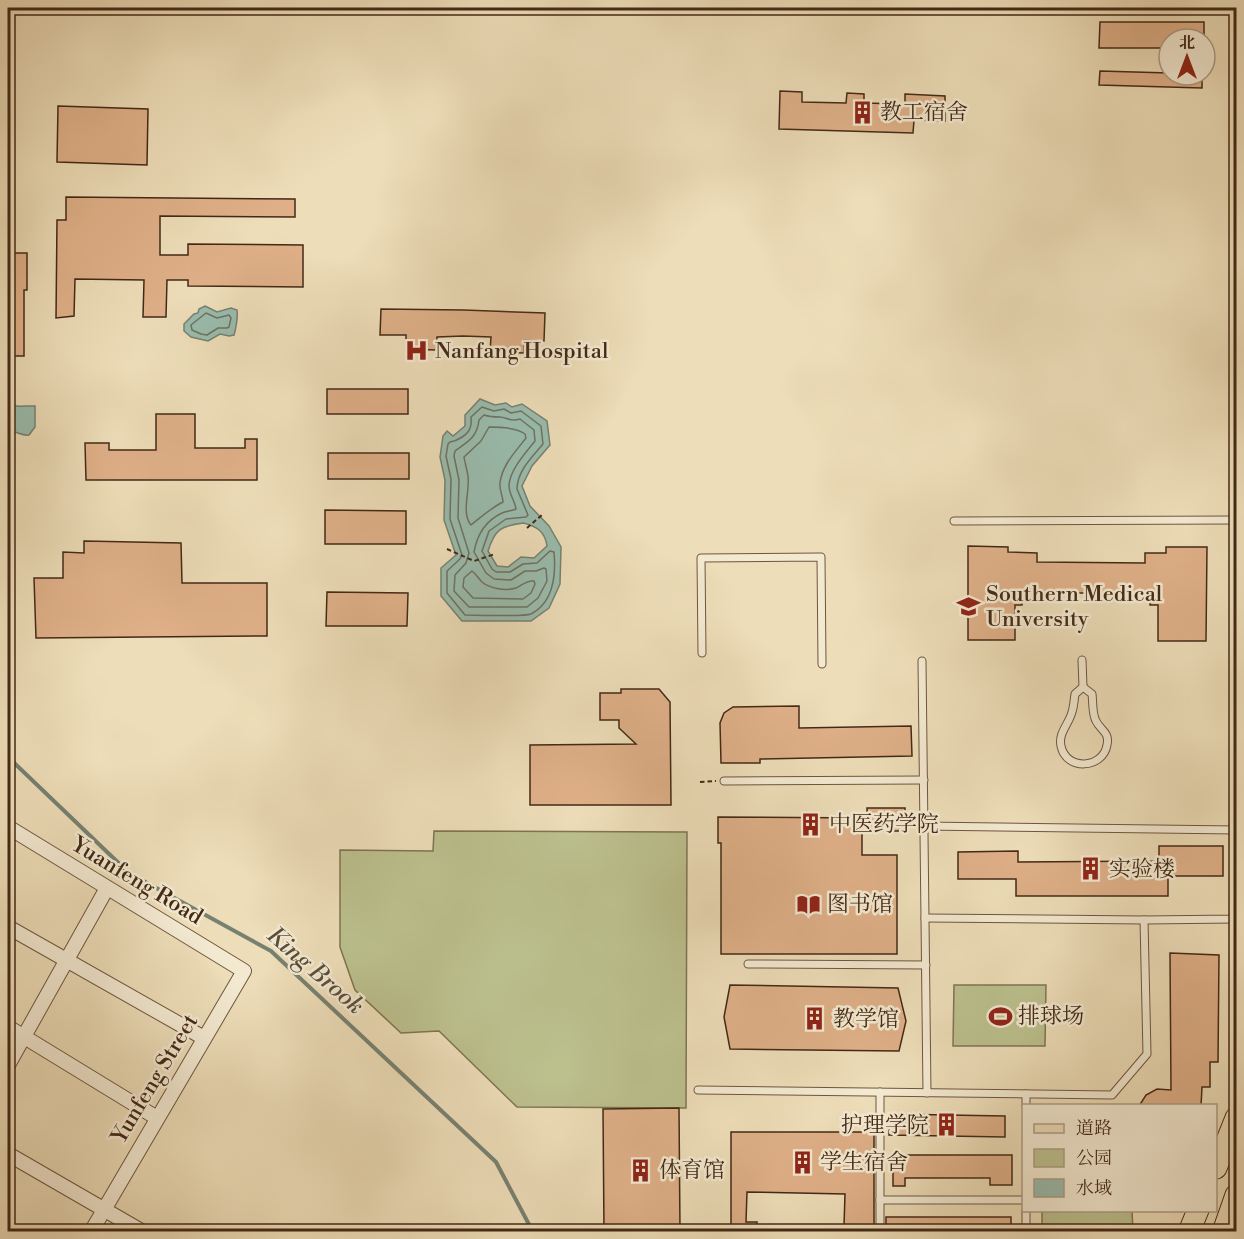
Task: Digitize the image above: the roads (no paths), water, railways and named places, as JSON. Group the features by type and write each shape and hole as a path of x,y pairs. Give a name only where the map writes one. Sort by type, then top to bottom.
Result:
{"main road":[{"path":"1217,1163 1236,1118"},
{"path":"1223,1232 1236,1195"},
{"path":"1189,1232 1197,1212"}],"street":[{"name":"Yuanfeng Road","path":"8,828 244,971"},
{"path":"8,1065 107,888"},
{"path":"8,927 204,1038"},
{"name":"Yunfeng Street","path":"91,1232 244,971"},
{"path":"8,1027 157,1119"},
{"path":"8,1154 143,1232"}],"lane":[{"path":"954,521 1236,520"},
{"path":"702,653 701,558 821,557 822,664"},
{"path":"1082,660 1083,687"},
{"path":"922,662 927,1093"},
{"path":"1083,687 1092,693 1095,720 1105,730 1108,744 1102,757 1091,764 1074,764 1063,753 1060,744 1063,730 1072,711 1075,693 1083,687"},
{"path":"724,781 924,780"},
{"path":"924,826 1236,830"},
{"path":"925,918 1235,919 1236,892"},
{"path":"698,1090 1112,1095 1147,1054 1144,920"},
{"path":"748,964 926,965"},
{"path":"880,1092 880,1232"},
{"path":"1026,1094 1026,1104"},
{"path":"880,1200 1022,1200"},
{"path":"1026,1212 1026,1232"}],"water":[{"path":"205,306 217,312 231,308 237,310 234,335 220,334 208,341 191,337 184,331 184,324"},
{"path":"8,399 16,406 35,406 35,427 29,435 8,428"},
{"path":"480,399 495,405 506,403 512,407 522,404 547,421 550,445 532,466 522,486 530,506 549,526 561,547 560,584 549,608 531,621 462,621 441,596 441,568 456,555 444,520 445,480 440,457 443,436 447,431 453,436 465,426 465,415","holes":["523,523 542,533 547,546 534,558 521,557 508,567 497,566 488,551 496,533 504,527"]}],"waterway":[{"name":"King Brook","path":"8,757 129,873 271,951 496,1162 533,1232"}],"place":[{"name":"教工宿舍","path":"862,112"},
{"name":"Nanfang Hospital","path":"417,351"},
{"name":"Southern Medical University","path":"968,607"},
{"name":"中医药学院","path":"811,824"},
{"name":"实验楼","path":"1091,869"},
{"name":"图书馆","path":"809,904"},
{"name":"排球场","path":"1000,1016"},
{"name":"教学馆","path":"815,1019"},
{"name":"护理学院","path":"947,1125"},
{"name":"学生宿舍","path":"802,1162"},
{"name":"体育馆","path":"641,1170"}]}
